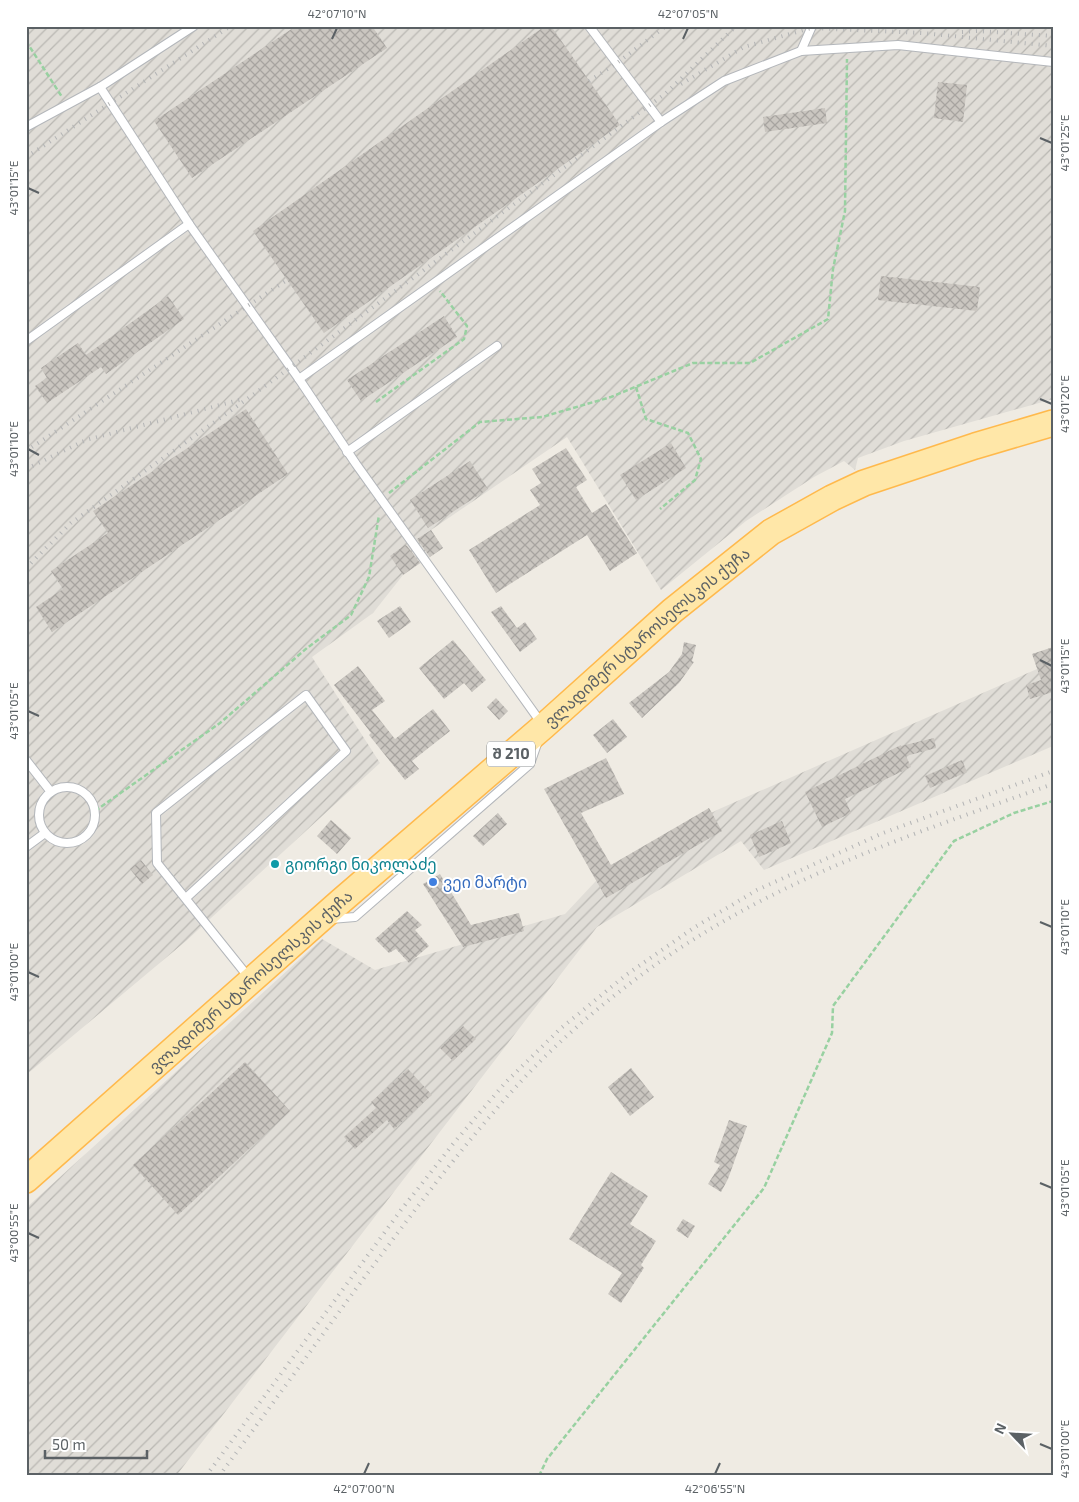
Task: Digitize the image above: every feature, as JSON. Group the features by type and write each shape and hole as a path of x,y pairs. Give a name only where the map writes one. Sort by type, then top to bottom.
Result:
{"main road":[{"name":"ვლადიმერ სტაროსელსკის ქუჩა","path":"26,1180 320,920 412,851 544,726 672,611 772,532 832,498 864,483 975,446 1053,423"}],"lane":[{"path":"26,127 100,88 194,26"},
{"path":"589,26 661,122"},
{"path":"801,51 812,26"},
{"path":"299,379 661,122 724,81 801,51 847,47 898,45 1053,62"},
{"path":"100,88 188,224 299,379 381,500 544,726 530,764 355,917 320,920"},
{"path":"26,341 188,224"},
{"path":"348,452 497,346"},
{"path":"186,898 346,751 306,695 156,813 157,863 251,981"},
{"path":"26,760 51,792"},
{"path":"61,788 73,788 83,792 90,800 94,811 92,829 78,841 60,843 52,839 40,826 39,810 41,803 51,792 61,788"},
{"path":"26,847 45,833"},
{"path":"405,873 412,851 435,847"}],"path":[{"path":"26,41 68,105"},
{"path":"94,811 220,722 307,648 352,615 369,577 381,500 480,422 542,417 612,397 693,363 750,363 828,319 833,269 845,211 847,47"},
{"path":"376,402 464,339 467,326 434,284"},
{"path":"636,387 646,419 688,433 701,459 695,480 660,509"},
{"path":"538,1476 547,1459 764,1188 832,1033 833,1006 954,841 1014,813 1053,801"}],"shaded area":[{"path":"26,26 1053,26 1053,399 904,441 858,458 855,470 844,461 814,477 746,521 661,590 567,437 431,530 443,548 403,575 373,613 312,657 380,763 186,941 26,1075"},
{"path":"1053,662 1053,746 764,870 741,841 597,927 176,1476 26,1476 26,1208 322,939 375,970 565,914 611,865 717,810"}],"building":[{"path":"296,26 372,26 387,48 192,178 154,121"},
{"path":"545,26 551,26 620,125 324,333 253,231"},
{"path":"938,82 967,85 963,122 934,118"},
{"path":"825,108 827,123 765,132 763,117"},
{"path":"881,276 980,287 977,311 878,300"},
{"path":"168,296 184,319 106,374 101,367 47,403 35,386 47,378 41,368 78,343 86,355"},
{"path":"444,316 457,337 361,401 347,380"},
{"path":"246,409 288,474 52,632 36,607 63,589 51,571 108,533 93,511"},
{"path":"671,443 686,468 636,500 620,475"},
{"path":"566,448 587,480 576,487 592,513 606,504 637,553 610,571 587,535 496,593 469,550 540,505 530,490 541,483 532,469"},
{"path":"470,461 488,489 428,528 410,500"},
{"path":"431,530 443,548 430,557 417,539"},
{"path":"405,545 420,563 403,575 390,556"},
{"path":"400,606 411,622 389,638 377,621"},
{"path":"501,606 517,628 525,622 537,639 520,652 491,612"},
{"path":"453,640 486,680 472,692 464,683 444,699 419,668"},
{"path":"684,642 696,645 692,661 694,662 679,683 642,718 629,703 669,672 682,654"},
{"path":"1053,647 1053,692 1030,699 1026,685 1041,680 1032,654"},
{"path":"358,666 385,701 372,710 395,739 433,709 450,731 412,761 419,769 405,780 369,735 371,733 334,685"},
{"path":"496,698 508,711 499,720 487,707"},
{"path":"613,719 627,737 607,753 593,735"},
{"path":"934,738 936,748 906,756 911,767 845,799 851,813 822,827 805,792 901,745"},
{"path":"606,758 624,794 581,813 611,865 709,808 722,831 606,898 544,789"},
{"path":"962,760 967,772 930,788 925,776"},
{"path":"498,813 507,824 483,846 473,836"},
{"path":"331,820 351,838 337,854 317,836"},
{"path":"782,821 791,843 759,857 750,835"},
{"path":"141,860 153,875 142,884 130,869"},
{"path":"440,874 471,925 519,913 524,931 463,947 423,884"},
{"path":"407,911 422,925 415,930 429,946 409,963 396,949 389,953 375,939"},
{"path":"463,1026 476,1039 453,1061 440,1048"},
{"path":"245,1062 290,1111 178,1215 133,1165"},
{"path":"631,1068 654,1097 630,1116 608,1087"},
{"path":"408,1069 432,1095 394,1129 387,1120 355,1149 344,1137 376,1108 371,1102"},
{"path":"729,1120 747,1126 728,1179 721,1192 708,1184 720,1165 714,1162"},
{"path":"611,1172 648,1196 630,1224 656,1241 641,1265 644,1268 621,1303 608,1294 622,1273 569,1239"},
{"path":"683,1219 695,1226 688,1238 676,1230"}],"railway":[{"path":"26,157 231,26"},
{"path":"589,81 617,63 666,26"},
{"path":"26,568 71,523 250,397 665,94 736,26"},
{"path":"681,84 744,47 811,28 922,33 1053,46"},
{"path":"962,32 978,31 1053,36"},
{"path":"26,451 287,280"},
{"path":"26,469 86,440 243,399"},
{"path":"206,1476 401,1210 453,1144 505,1083 560,1029 626,975 695,927 757,890 883,833 1053,771"},
{"path":"219,1476 358,1286 473,1137 534,1068 601,1006 650,969 699,936 783,890 871,851 1053,784"}],"place":[{"name":"გიორგი ნიკოლაძე","path":"275,864"},
{"name":"ვეი მარტი","path":"433,882"}]}
